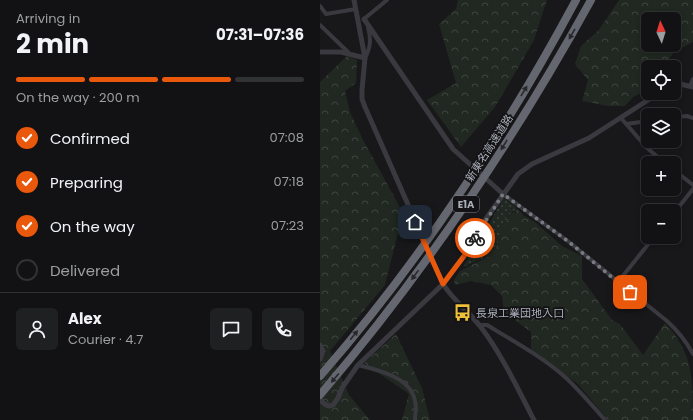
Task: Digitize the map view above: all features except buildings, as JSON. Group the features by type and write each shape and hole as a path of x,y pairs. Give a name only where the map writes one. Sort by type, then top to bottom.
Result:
{"highway":[{"name":"新東名高速道路","path":"320,376 377,308 454,203 535,74 576,0"},
{"name":"新東名高速道路","path":"320,395 386,314 463,208 546,79 591,0"}],"street":[{"path":"354,0 365,58 362,99 443,284 448,292 479,325 489,339 534,420"},
{"path":"359,23 387,0"},
{"path":"320,6 326,14 356,9"},
{"path":"364,19 368,26 371,39 370,49 365,58"},
{"path":"364,19 453,149 502,193 569,242 678,330 693,354"},
{"path":"320,25 348,52"},
{"path":"320,52 348,52 365,58"},
{"path":"681,84 691,86 693,79"},
{"path":"320,400 326,405 333,405 342,388 358,365 443,284 467,252 502,193 524,169 589,138 648,100"},
{"path":"681,117 687,116 693,118"},
{"path":"621,118 647,148 657,156"},
{"path":"626,124 641,122"},
{"path":"681,176 693,185"},
{"path":"681,204 693,189"},
{"path":"618,282 648,244"},
{"path":"479,325 487,325 564,376 605,420"},
{"path":"320,345 324,352 320,359"},
{"path":"358,365 382,371 408,386 415,400 415,420"}],"green space":[{"path":"458,0 547,0 534,40 495,107 461,147 427,100 456,83 439,24 456,9"},
{"path":"619,0 693,0 693,42 681,48 681,12 641,12 641,52 674,52 668,60 641,60 641,93 633,97 625,106 608,106 582,101 588,80 575,64 581,46 598,31"},
{"path":"347,56 357,60 356,83 345,91 350,112 363,140 403,213 385,285 330,351 349,395 370,420 320,420 320,82"},
{"path":"504,198 517,208 505,219 501,235 493,254 463,267"},
{"path":"518,209 524,216 535,222 562,246 582,256 582,279 612,320 620,324 643,355 665,323 681,345 690,367 693,391 693,420 608,420 578,384 531,351 531,332 504,312 502,296 491,285 471,281 455,285 454,280 460,271 493,254 501,235 499,229 505,219"},
{"path":"396,334 422,388 430,420 402,420 409,394 364,363"}],"way so far":[{"path":"475,238 485,220 503,194 569,242 630,292"}],"place":[{"name":"長泉工業団地入口","path":"463,313"}],"route":[{"path":"415,222 443,284 467,252 475,238"}]}
